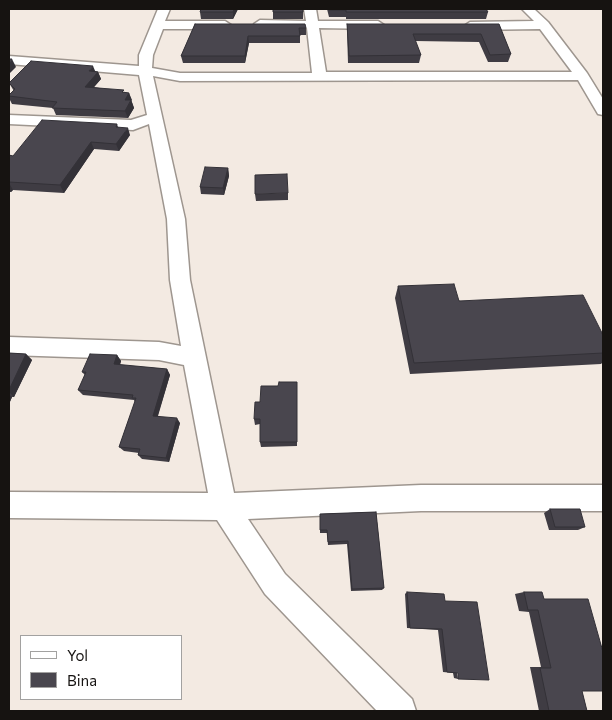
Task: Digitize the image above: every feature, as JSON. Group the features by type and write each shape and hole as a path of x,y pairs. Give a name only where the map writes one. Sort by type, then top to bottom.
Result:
{"street":[{"path":"164,9 146,55 146,88 155,117 176,219 180,280 224,508 275,584 400,711"},
{"path":"310,9 320,77"},
{"path":"528,9 544,25 582,76 603,111"},
{"path":"158,25 387,25"},
{"path":"453,26 544,25"},
{"path":"9,60 145,72 180,77 582,76"},
{"path":"20,73 30,62"},
{"path":"9,120 133,125 155,117"},
{"path":"9,346 159,351 194,358"},
{"path":"10,509 224,508 421,498 603,498"}],"building":[{"path":"201,9 234,9 233,12 200,12"},
{"path":"273,9 303,9 303,12 273,12"},
{"path":"329,9 486,9 488,12 346,12 346,10"},
{"path":"195,24 305,24 306,28 299,28 300,36 248,36 245,56 181,56"},
{"path":"347,24 499,24 511,54 490,55 481,34 413,34 421,55 349,56"},
{"path":"31,61 93,66 89,71 98,72 85,87 124,90 122,92 129,93 125,100 131,100 125,111 52,108 57,102 9,96 15,89 9,83"},
{"path":"42,120 117,124 116,127 128,128 116,144 91,142 60,185 9,182 9,155 13,156"},
{"path":"205,167 228,168 223,188 200,187"},
{"path":"287,174 288,193 255,194 255,175"},
{"path":"454,284 459,301 583,295 603,335 603,353 414,363 398,286"},
{"path":"9,353 26,354 9,390"},
{"path":"90,354 117,355 114,364 167,369 153,416 177,418 166,458 138,455 140,449 119,447 136,398 132,398 133,395 78,390 86,372 82,372"},
{"path":"279,382 297,382 297,442 260,442 260,419 254,419 255,402 260,402 261,386 278,386"},
{"path":"550,509 580,509 585,527 555,527"},
{"path":"376,512 384,588 352,589 348,541 328,542 327,530 320,530 320,514"},
{"path":"407,592 444,594 445,601 477,602 489,680 458,679 458,673 447,672 442,629 410,628"},
{"path":"524,592 542,592 544,599 588,599 603,652 603,691 582,691 587,711 549,711 540,668 551,668 538,610 528,610"}]}
